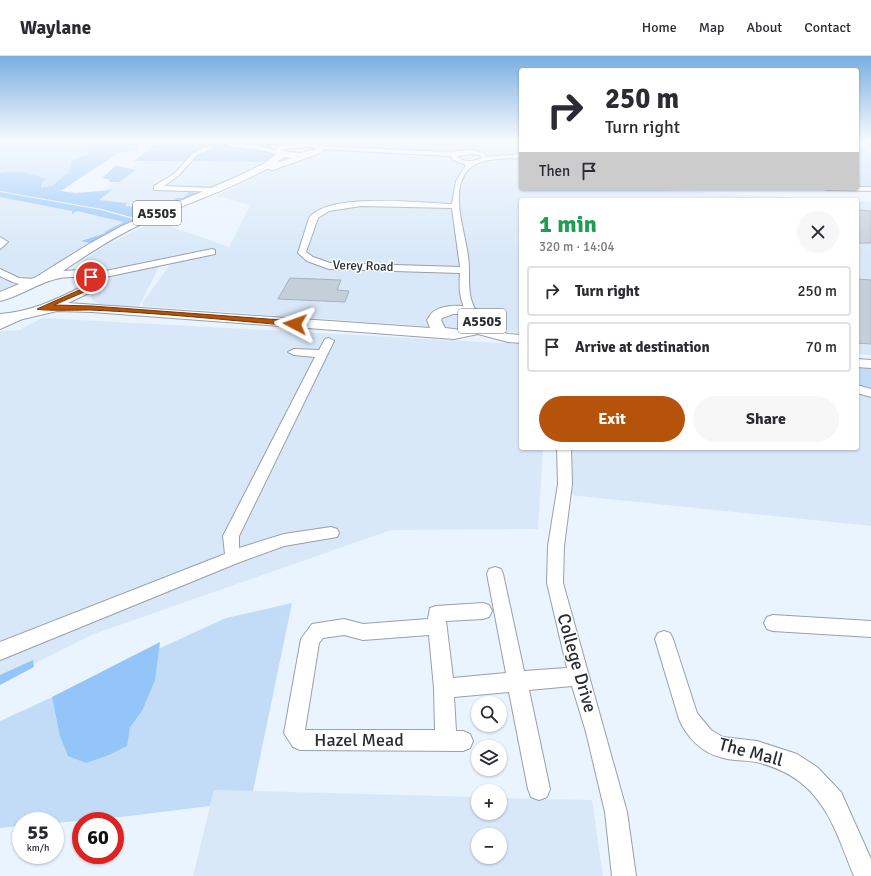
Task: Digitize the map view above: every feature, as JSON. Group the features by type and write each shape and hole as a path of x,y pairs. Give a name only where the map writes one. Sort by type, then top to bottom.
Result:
{"main road":[{"name":"A5505","path":"36,282 91,246 113,234 154,214 238,179"},
{"name":"A5505","path":"41,309 90,283 78,274 74,267 78,260 128,231 247,179"},
{"name":"A5505","path":"0,296 17,285 53,277 78,274"},
{"path":"90,283 85,299 92,308"},
{"name":"A5505","path":"0,318 57,307 92,308 373,330 450,334 466,334 478,330 501,337 519,339"},
{"name":"A5505","path":"373,330 421,324 434,320 438,315 451,310 472,312 481,318 481,326 478,330"},
{"name":"A5505","path":"434,320 437,328 450,334"},
{"path":"859,363 871,364"}],"street":[{"path":"170,179 157,188 215,190"},
{"path":"455,179 452,206 463,269 465,301 472,312"},
{"path":"452,206 460,179"},
{"path":"859,188 871,188"},
{"path":"193,189 204,194"},
{"name":"Verey Road","path":"452,206 363,204 342,206 325,210 314,217 302,253 310,259 329,266 463,269"},
{"path":"0,240 4,242 0,246"},
{"path":"90,283 212,252"},
{"path":"451,310 458,298 463,269"},
{"path":"0,272 17,285"},
{"path":"0,326 24,314"},
{"path":"234,557 231,547 231,536 329,341"},
{"path":"294,352 322,354"},
{"path":"859,390 871,393"},
{"name":"College Drive","path":"564,450 566,484 556,546 555,583 579,676 596,732 616,812 624,876"},
{"path":"0,652 234,557 284,540 331,532"},
{"path":"495,574 539,789"},
{"path":"484,611 436,614 444,688 516,680 579,676"},
{"path":"773,623 871,629"},
{"name":"Hazel Mead","path":"437,626 363,632 344,627 318,630 310,639 294,733 300,740 454,741 444,688"},
{"name":"The Mall","path":"664,639 689,719 704,736 720,747 764,754 789,762 809,775 833,800 866,876"}],"shaded area":[{"path":"0,179 77,179 51,196 0,187"},
{"path":"0,179 46,179 41,184 41,188 52,186 60,179 79,179 61,191 75,193 112,190 99,200 127,203 125,206 159,208 164,203 171,203 177,198 183,198 189,192 198,194 161,208 163,209 138,219 102,209 0,191"},
{"path":"108,179 123,179 119,182 110,182"},
{"path":"119,179 228,179 150,214 93,200"},
{"path":"251,179 519,179 519,190 661,190 799,198 519,198 519,333 143,306 143,302 171,263 159,267 138,308 104,306 93,301 90,296 99,281 98,273 81,267 83,260 106,245 155,221 229,247 250,205 216,196"},
{"path":"859,179 871,179 871,188 859,188"},
{"path":"0,192 101,210 136,220 91,243 81,241 106,233 104,232 124,222 77,211 72,214 72,211 0,197"},
{"path":"0,193 130,220 34,278 0,293"},
{"path":"859,201 871,202 871,355 859,354"},
{"path":"42,318 519,344 519,450 543,450 538,529 391,530 94,634 0,681 0,331 19,330"},
{"path":"859,367 871,368 871,388 859,385"},
{"path":"859,392 871,395 871,526 569,495 567,450 859,450"},
{"path":"292,603 253,791 214,790 210,806 130,816 124,817 124,812 72,812 72,821 64,822 64,812 12,812 12,827 0,828 0,721 226,618"},
{"path":"160,642 155,680 142,711 130,727 127,746 109,755 86,763 68,756 60,736 52,697"},
{"path":"33,660 34,667 0,685 0,675"},
{"path":"214,790 471,797 471,820 507,820 507,798 592,800 603,876 193,876"}],"building":[{"path":"859,210 871,211 871,243 859,243"},
{"path":"290,278 341,280 337,290 349,291 345,302 278,299"},
{"path":"859,279 871,280 871,344 859,343"}],"route":[{"path":"91,277 89,288 41,309 57,307 92,308 295,324"}]}
